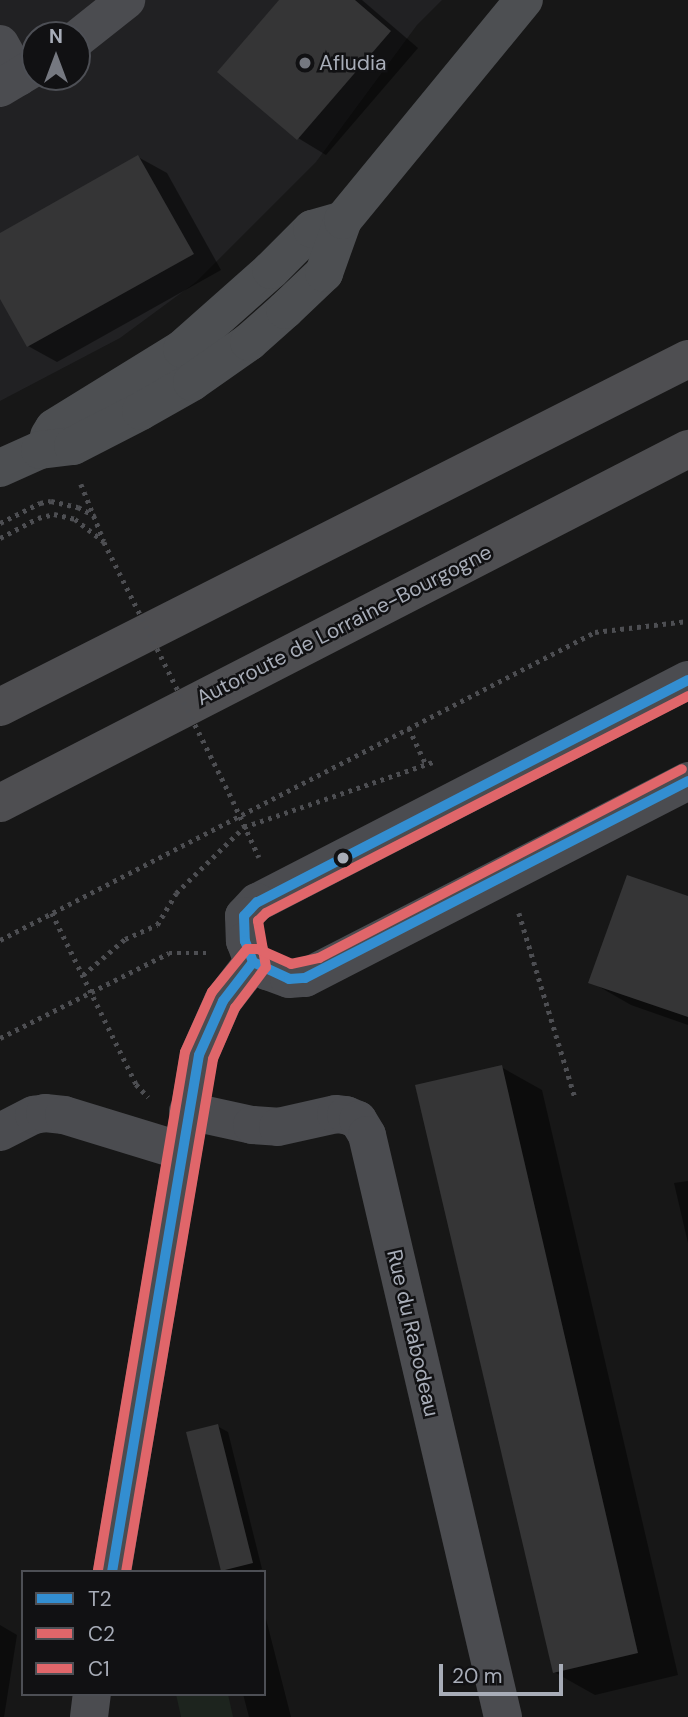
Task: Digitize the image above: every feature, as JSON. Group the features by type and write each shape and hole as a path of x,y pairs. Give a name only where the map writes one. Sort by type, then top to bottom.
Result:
{"highway":[{"path":"0,707 688,359"},
{"name":"Autoroute de Lorraine-Bourgogne","path":"0,803 688,449"}],"main road":[{"path":"0,468 40,450 54,428 182,349 271,270 312,229 343,220 516,2"}],"street":[{"path":"91,28 127,0"},
{"path":"0,44 18,77"},
{"path":"688,680 257,902 244,916 243,925 245,941 253,962 289,979 305,978 688,782"},
{"path":"112,1570 199,1055 223,1001 253,962"},
{"name":"Rue du Rabodeau","path":"188,1111 252,1125 278,1127 336,1114 346,1115 358,1120 367,1135 503,1717"},
{"path":"0,1132 34,1115 45,1113 64,1115 182,1151"},
{"path":"89,1717 92,1696"}],"path":[{"path":"81,483 104,542 254,848"},
{"path":"0,523 40,503 51,501 78,507 95,516"},
{"path":"0,538 38,518 54,514 75,519 104,542"},
{"path":"0,940 595,632 688,621"},
{"path":"409,727 426,764"},
{"path":"83,975 125,939 157,925 176,893 244,827 437,761"},
{"path":"508,875 575,1097"},
{"path":"52,913 136,1084 150,1099 188,1111"},
{"path":"0,1038 169,953 195,951 253,962"}],"shaded area":[{"path":"0,0 442,0 417,25 316,162 196,282 120,338 0,401"},
{"path":"176,1696 228,1696 233,1717 181,1717"}],"building":[{"path":"279,0 355,0 391,31 297,140 217,72"},
{"path":"138,155 194,254 27,347 0,299 0,233"},
{"path":"627,875 688,896 688,1017 588,983"},
{"path":"502,1065 638,1653 553,1673 415,1085"},
{"path":"218,1424 253,1563 221,1570 186,1432"}],"transit line":[{"name":"T2","path":"688,680 257,902 244,916 245,941 253,962 289,979 305,978 688,781"},
{"name":"C2","path":"126,1570 213,1059 235,1008 266,967 258,921 266,913 688,696"},
{"name":"C1","path":"98,1570 185,1052 212,992 247,949 258,949 291,964 319,958 682,769"},
{"name":"T2","path":"112,1570 199,1055 223,1001 253,962"}],"place":[{"name":"Afludia","path":"305,63"}]}
